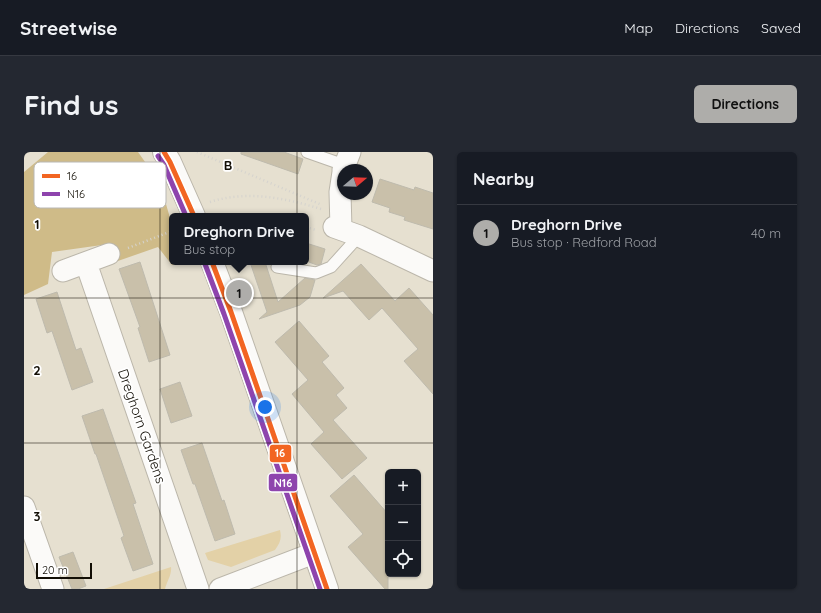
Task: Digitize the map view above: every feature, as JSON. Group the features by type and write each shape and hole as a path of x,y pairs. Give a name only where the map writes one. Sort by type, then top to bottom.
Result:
{"main road":[{"path":"164,152 203,212"},
{"path":"213,265 231,312 327,589"}],"street":[{"path":"340,200 341,226 433,271"},
{"path":"63,271 116,252"},
{"name":"Dreghorn Gardens","path":"86,263 198,589"},
{"path":"24,507 53,589"},
{"path":"220,589 314,553"}],"lane":[{"path":"307,152 342,164"},
{"path":"277,267 316,273 331,267 341,226"}],"path":[{"path":"197,152 328,208 341,226"},
{"path":"203,212 210,202 224,198 258,196 291,200 341,226"},
{"path":"116,252 169,232"}],"shaded area":[{"path":"48,152 138,152 145,162 36,162"},
{"path":"34,164 34,208 166,208 166,204 169,214 169,261 158,247 115,262 102,245 52,252 48,284 24,295 24,172"},
{"path":"280,530 280,541 275,550 231,567 208,560 205,553"},
{"path":"171,567 165,589 104,589"}],"building":[{"path":"241,152 284,152 303,159 298,174 241,154"},
{"path":"380,179 414,190 415,187 433,193 433,229 404,220 405,217 389,212 390,208 372,202"},
{"path":"309,244 325,249 321,264 317,265 309,262"},
{"path":"140,262 170,355 149,362 138,328 140,327 119,269"},
{"path":"361,264 395,301 409,288 433,315 433,394 404,361 418,349 382,308 369,320 343,291 323,298"},
{"path":"251,265 266,265 278,302 305,278 315,280 310,297 300,305 259,319 267,312"},
{"path":"57,292 76,350 81,348 93,382 72,390 52,331 47,333 36,299"},
{"path":"299,321 329,356 322,362 344,388 336,395 347,408 333,420 367,458 342,479 311,444 324,432 292,394 308,380 275,342"},
{"path":"180,382 192,416 171,423 160,389"},
{"path":"103,409 136,503 133,504 153,564 133,571 121,538 124,536 82,416"},
{"path":"202,443 222,501 224,500 235,534 215,541 195,484 193,484 181,450"},
{"path":"354,475 385,511 385,577 388,577 388,589 385,589 348,547 363,534 330,496"},
{"path":"73,552 86,586 78,589 72,589 59,557"}],"transit line":[{"name":"16","path":"164,152 193,213"},
{"name":"N16","path":"158,156 162,162"},
{"name":"N16","path":"166,170 185,213"},
{"name":"N16","path":"205,265 224,314 320,589"},
{"name":"16","path":"213,265 231,312 327,589"}],"place":[{"name":"Dreghorn Drive","path":"239,293"}]}
